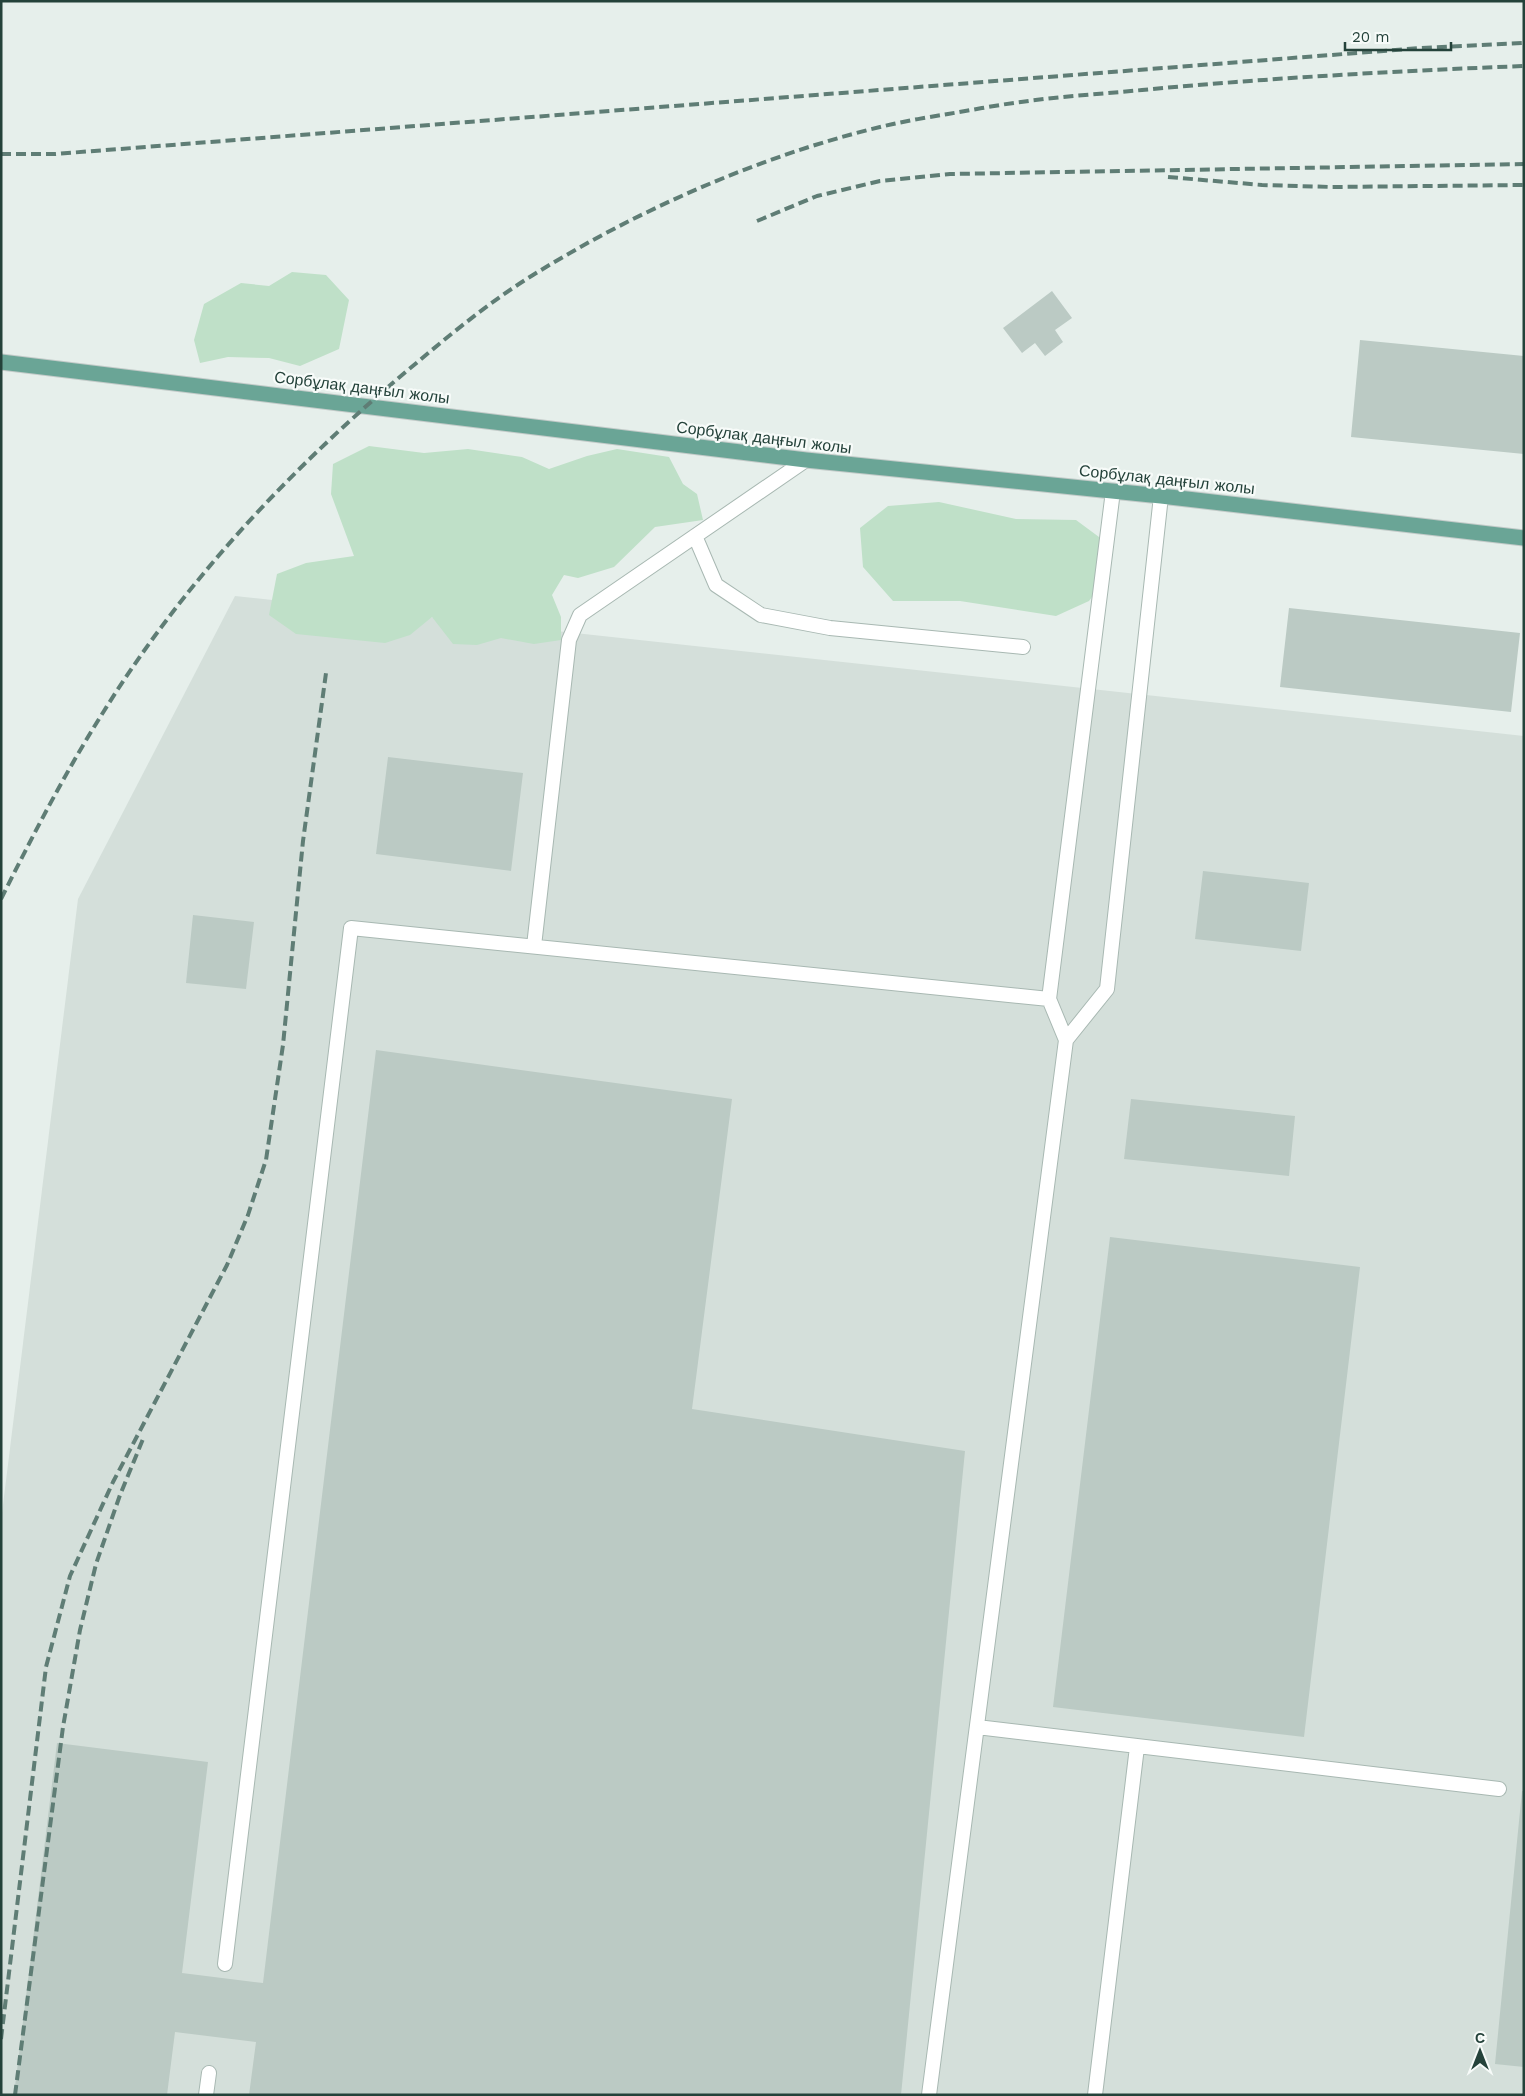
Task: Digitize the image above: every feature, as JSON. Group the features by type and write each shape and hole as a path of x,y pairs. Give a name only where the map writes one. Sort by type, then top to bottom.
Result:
{"main road":[{"name":"Сорбұлақ даңғыл жолы","path":"1,362 806,460 1161,496 1524,538"}],"lane":[{"path":"534,946 569,640 580,616 806,460"},
{"path":"929,2095 1066,1040 1049,999 1113,491"},
{"path":"1066,1040 1107,989 1161,496"},
{"path":"695,536 716,585 761,616 830,628 1023,647"},
{"path":"225,1964 350,928 1049,999"},
{"path":"977,1727 1499,1789"},
{"path":"1095,2095 1137,1747"},
{"path":"206,2095 209,2073"}],"shaded area":[{"path":"235,596 1524,736 1524,2095 1,2095 1,1521 78,899"}],"green space":[{"path":"292,272 326,275 349,300 339,349 300,366 269,358 228,357 200,363 194,340 204,304 241,283 269,286"},
{"path":"369,446 424,453 468,449 522,457 549,469 587,456 617,449 669,457 683,484 697,494 703,520 655,527 614,567 578,578 564,575 552,595 561,617 561,640 534,644 501,638 477,645 453,644 432,617 410,635 385,643 296,634 269,615 277,574 306,563 354,556 331,494 333,464"},
{"path":"939,502 1016,519 1076,520 1099,537 1109,574 1089,601 1056,616 960,601 893,601 863,567 860,528 888,506"}],"building":[{"path":"1052,291 1072,318 1055,330 1063,342 1045,356 1035,343 1022,353 1003,328"},
{"path":"1360,340 1524,356 1524,454 1351,437"},
{"path":"1289,608 1520,633 1511,712 1280,687"},
{"path":"388,757 523,773 511,871 376,854"},
{"path":"1203,871 1309,883 1301,951 1195,939"},
{"path":"193,915 254,922 246,989 186,983"},
{"path":"376,1050 732,1099 692,1409 965,1451 901,2095 249,2095 256,2042 175,2032 167,2095 14,2095 57,1743 208,1762 182,1973 263,1983"},
{"path":"1131,1099 1295,1116 1289,1176 1124,1159"},
{"path":"1110,1237 1360,1267 1304,1737 1053,1707"},
{"path":"1522,1791 1524,1791 1524,2067 1495,2064"}],"railway":[{"path":"1,154 55,154 1421,48 1524,43"},
{"path":"1,899 76,757 136,662 170,615 245,526 327,442 428,353 502,296 574,250 662,205 753,166 846,136 907,121 1012,103 1082,95 1285,78 1524,66"},
{"path":"757,221 817,196 880,181 950,174 1524,164"},
{"path":"1168,177 1262,185 1332,187 1524,185"},
{"path":"1,2039 46,1667 70,1576 113,1482 227,1265 248,1215 266,1160 283,1045 303,841 326,673"},
{"path":"15,2095 63,1727 80,1630 96,1564 120,1495 143,1439"}]}
